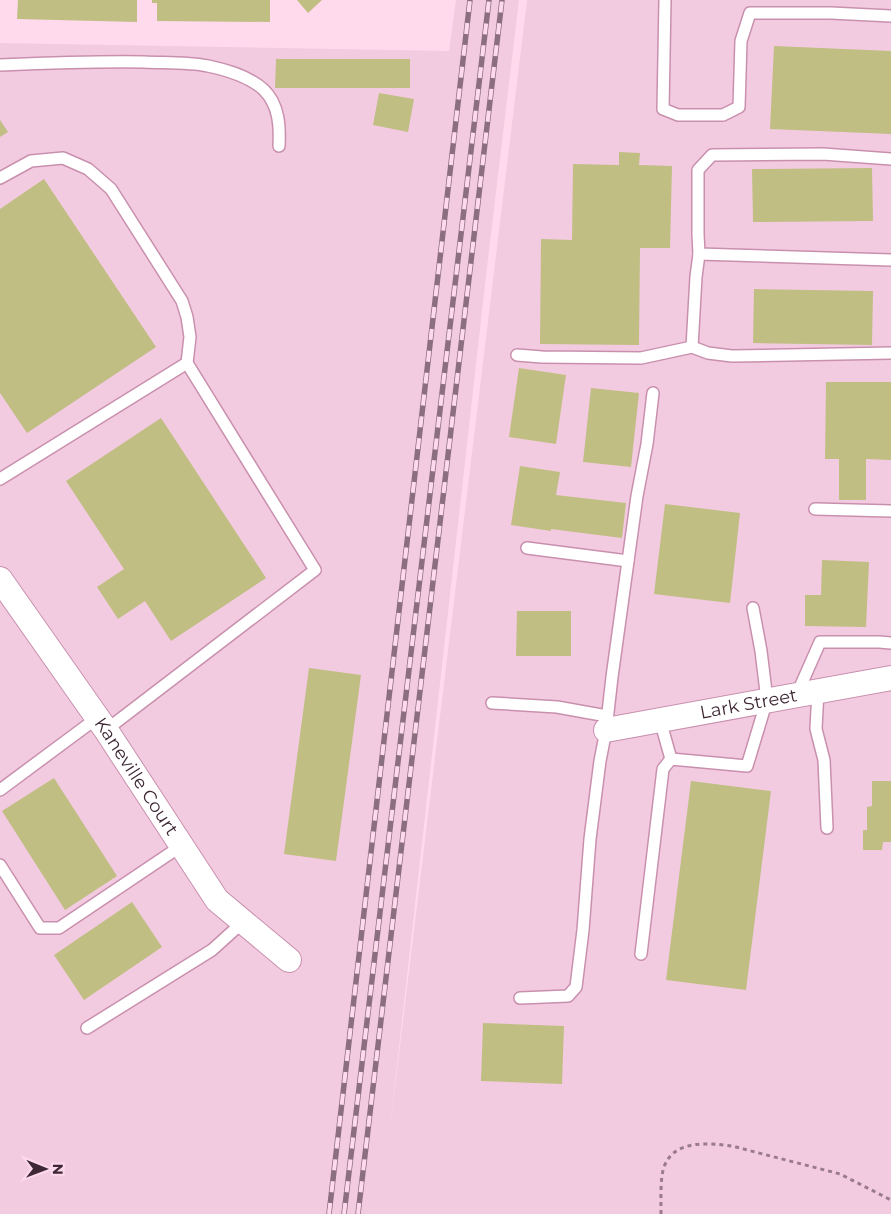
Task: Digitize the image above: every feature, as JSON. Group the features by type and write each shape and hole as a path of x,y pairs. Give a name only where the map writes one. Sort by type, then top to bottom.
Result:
{"street":[{"name":"Kaneville Court","path":"0,579 101,724 216,900 288,960"},
{"name":"Lark Street","path":"607,723 660,720 891,678"}],"lane":[{"path":"665,0 663,109 678,115 723,115 739,107 741,41 750,13 832,12 891,16"},
{"path":"0,65 52,63 171,63 207,65 252,81 264,90 272,100 277,112 280,127 279,146"},
{"path":"692,347 699,254 698,170 712,155 822,154 891,158"},
{"path":"0,178 31,161 62,158 88,169 111,188 182,301 190,337 187,362 315,570 101,724 0,790"},
{"path":"699,254 891,260"},
{"path":"517,354 642,358 692,347 708,353 732,356 891,353"},
{"path":"0,479 187,362"},
{"path":"520,998 568,996 576,987 583,930 590,839 600,761 607,723 637,496 647,444 653,393"},
{"path":"815,509 891,511"},
{"path":"527,548 628,561"},
{"path":"671,759 747,766 767,700 753,608"},
{"path":"827,828 824,760 808,692 820,642 891,643"},
{"path":"492,703 557,707 607,723"},
{"path":"660,720 671,759"},
{"path":"641,954 663,769 671,759"},
{"path":"0,865 40,928 59,928 181,846"},
{"path":"87,1028 212,950 243,922"}],"path":[{"path":"661,1214 664,1168 670,1156 683,1147 697,1144 732,1146 840,1174 891,1200"}],"shaded area":[{"path":"456,0 519,0 389,1136 527,0 891,0 891,1214 0,1214 0,43 449,51"}],"building":[{"path":"18,0 137,0 137,22 17,19"},
{"path":"152,0 270,0 270,22 157,21 157,3 152,3"},
{"path":"297,0 322,0 308,13"},
{"path":"774,46 891,51 891,134 770,129"},
{"path":"276,59 410,59 410,88 275,88"},
{"path":"379,93 414,99 408,132 373,125"},
{"path":"0,120 8,132 0,137"},
{"path":"619,152 640,153 639,165 672,166 670,248 640,248 639,345 540,344 541,239 572,240 573,164 619,165"},
{"path":"872,168 873,221 753,222 752,169"},
{"path":"44,179 156,347 27,433 0,393 0,209"},
{"path":"754,289 873,291 872,345 753,343"},
{"path":"519,368 566,375 556,444 509,437"},
{"path":"826,382 891,382 891,460 866,459 866,500 839,500 839,459 825,459"},
{"path":"591,388 639,393 631,467 583,462"},
{"path":"161,418 266,578 171,641 145,601 118,619 97,587 124,569 66,481"},
{"path":"520,466 560,472 556,495 626,503 622,538 511,525"},
{"path":"665,504 740,513 730,603 654,594"},
{"path":"822,560 869,562 866,627 805,626 805,595 821,595"},
{"path":"517,611 571,611 571,656 516,656"},
{"path":"309,668 361,675 336,861 284,854"},
{"path":"54,778 117,876 65,910 2,811"},
{"path":"691,781 771,791 746,990 666,980"},
{"path":"872,781 891,781 891,842 883,842 882,850 863,850 863,830 867,830 867,807 872,806"},
{"path":"132,902 162,947 84,1000 54,955"},
{"path":"483,1023 564,1026 562,1084 481,1081"}],"railway":[{"path":"329,1214 470,0"},
{"path":"344,1214 489,0"},
{"path":"358,1214 502,0"}]}
